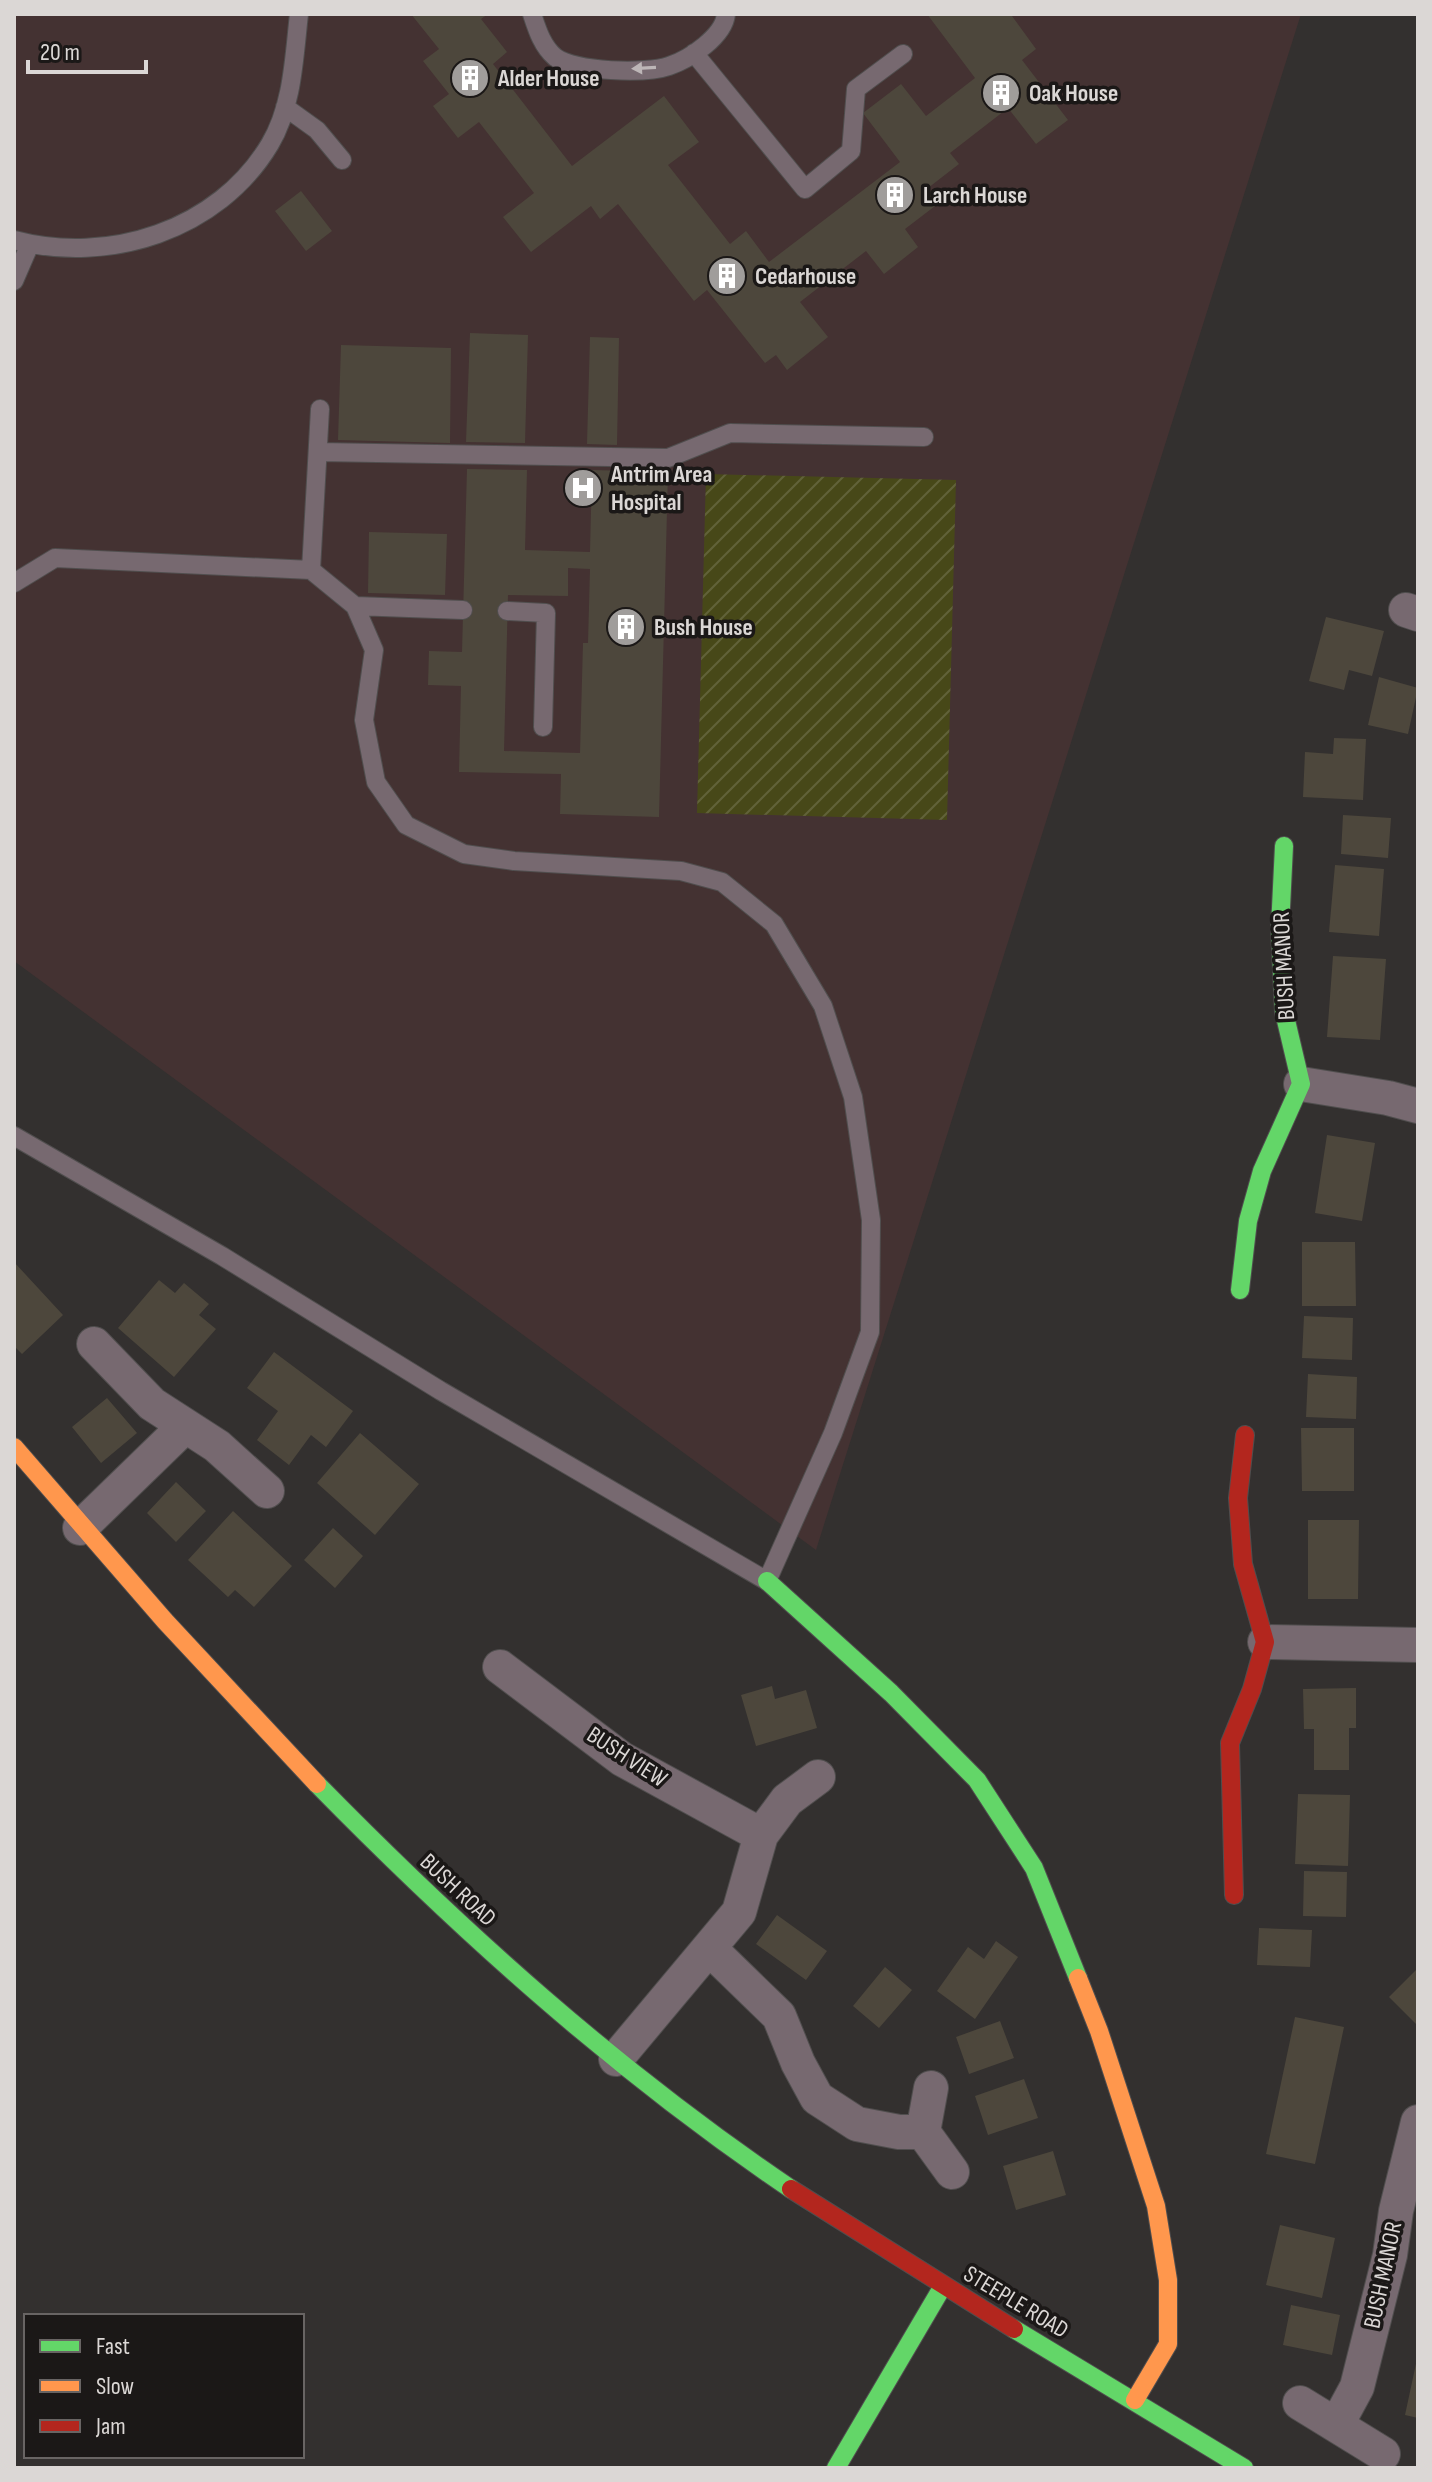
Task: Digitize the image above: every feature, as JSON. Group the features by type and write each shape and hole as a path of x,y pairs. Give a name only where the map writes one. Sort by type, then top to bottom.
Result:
{"street":[{"name":"BUSH MANOR","path":"1284,846 1280,928 1284,1012 1301,1084"},
{"path":"1240,1290 1248,1221 1262,1171 1301,1084 1418,1106"},
{"path":"94,1344 152,1404 217,1446 267,1491"},
{"path":"80,1528 185,1426"},
{"path":"1234,1895 1230,1743 1252,1689 1265,1642 1243,1564 1238,1498 1245,1435"},
{"name":"BUSH ROAD","path":"14,1447 80,1528 286,1754 374,1844 487,1950 674,2106 758,2167 943,2286"},
{"path":"767,1581 891,1693 977,1780 1034,1868 1099,2031 1156,2206 1168,2280 1168,2344 1135,2400"},
{"path":"1265,1642 1418,1645"},
{"name":"BUSH VIEW","path":"500,1667 622,1759 761,1835"},
{"path":"616,2059 739,1912 761,1835 787,1800 818,1777"},
{"path":"709,1948 779,2016 798,2063 817,2098 857,2124 899,2132 923,2132"},
{"path":"931,2088 923,2132 952,2172"},
{"name":"BUSH MANOR","path":"1337,2424 1357,2387 1390,2255 1396,2211 1418,2122"},
{"name":"STEEPLE ROAD","path":"836,2468 943,2286 1244,2468"},
{"path":"1300,2403 1383,2454"}],"lane":[{"path":"14,281 22,242 72,248 112,247 155,236 217,201 253,166 270,144 291,83 299,14"},
{"path":"532,14 539,36 554,56 570,64 595,69 669,66 712,39 726,19 726,14"},
{"path":"694,53 805,189 851,151 856,89 903,54"},
{"path":"285,107 317,130 342,160"},
{"path":"311,570 320,409"},
{"path":"318,452 668,458 730,433 924,437"},
{"path":"14,583 55,558 311,570 355,606 374,650 364,720 376,782 406,825 464,854 514,861 681,871 722,882 774,924 823,1006 853,1097 871,1220 870,1332 833,1433 767,1581 441,1391 222,1256 14,1136"},
{"path":"355,606 463,610"},
{"path":"507,611 546,613 543,727"}],"shaded area":[{"name":"Antrim Area Hospital","path":"14,14 1301,14 816,1550 14,961"},
{"path":"706,474 956,480 947,820 697,813"}],"building":[{"path":"411,14 488,14 481,19 507,52 493,64 572,166 664,96 699,142 668,165 730,244 746,231 769,262 900,162 863,113 901,84 926,116 975,78 927,14 1015,14 1012,16 1036,49 1022,60 1068,120 1036,144 1008,108 950,153 959,164 928,188 939,203 905,229 918,247 884,274 866,251 800,302 828,337 787,370 776,355 765,363 707,290 694,301 618,204 600,219 591,206 531,252 503,217 534,193 479,122 458,138 433,106 449,94 423,61 439,49"},
{"path":"301,191 332,231 306,251 275,211"},
{"path":"470,333 528,335 525,443 466,442"},
{"path":"590,337 619,338 617,445 587,444"},
{"path":"341,345 451,348 450,443 338,440"},
{"name":"Bush House","path":"467,469 527,470 525,550 590,552 592,470 668,472 659,817 560,814 561,774 459,772 461,686 428,685 429,651 462,652","holes":["568,568 590,569 588,643 583,643 580,753 504,751 508,595 568,596"]},
{"path":"369,532 447,534 445,595 368,593"},
{"path":"1326,617 1384,631 1372,676 1349,670 1344,690 1309,681"},
{"path":"1379,677 1418,688 1408,734 1368,725"},
{"path":"1334,738 1366,739 1363,800 1303,797 1305,752 1333,754"},
{"path":"1343,815 1391,818 1388,858 1341,854"},
{"path":"1335,865 1384,869 1379,936 1329,932"},
{"path":"1333,956 1386,959 1380,1040 1327,1037"},
{"path":"1327,1135 1375,1143 1362,1221 1315,1213"},
{"path":"1302,1242 1355,1242 1356,1306 1302,1306"},
{"path":"14,1262 63,1315 22,1354 14,1346"},
{"path":"159,1280 175,1293 184,1283 209,1304 199,1315 216,1329 174,1377 118,1328"},
{"path":"1304,1316 1353,1318 1352,1360 1302,1358"},
{"path":"274,1352 353,1411 326,1447 311,1435 289,1465 257,1440 278,1411 247,1388"},
{"path":"1308,1374 1357,1377 1356,1419 1306,1417"},
{"path":"107,1398 137,1433 101,1463 72,1427"},
{"path":"1301,1428 1354,1428 1354,1491 1302,1491"},
{"path":"360,1433 419,1484 375,1535 317,1483"},
{"path":"176,1482 206,1511 176,1542 147,1513"},
{"path":"233,1511 292,1566 254,1607 235,1590 228,1597 188,1560"},
{"path":"1308,1520 1359,1520 1358,1599 1308,1599"},
{"path":"333,1528 363,1556 335,1588 304,1560"},
{"path":"772,1686 775,1699 806,1690 817,1728 756,1746 741,1695"},
{"path":"1356,1688 1356,1728 1349,1728 1349,1770 1314,1770 1314,1729 1304,1729 1303,1689"},
{"path":"1298,1794 1350,1795 1348,1866 1295,1864"},
{"path":"1304,1871 1347,1872 1346,1917 1303,1916"},
{"path":"777,1915 827,1951 806,1980 756,1944"},
{"path":"1259,1928 1312,1930 1310,1967 1257,1965"},
{"path":"996,1941 1018,1957 975,2019 937,1991 968,1947 984,1959"},
{"path":"885,1967 912,1990 879,2028 853,2006"},
{"path":"1418,1968 1418,2026 1389,1997"},
{"path":"1295,2017 1344,2027 1315,2164 1266,2154"},
{"path":"1000,2021 1014,2058 969,2074 956,2037"},
{"path":"1024,2079 1038,2118 988,2135 975,2096"},
{"path":"1053,2151 1066,2195 1016,2210 1003,2166"},
{"path":"1280,2225 1335,2238 1322,2298 1266,2285"},
{"path":"1291,2305 1340,2315 1332,2355 1283,2345"},
{"path":"1418,2360 1418,2418 1405,2415"}],"traffic: fast":[{"path":"1240,1290 1248,1221 1262,1171 1301,1084 1284,1012 1280,928 1284,846"},
{"path":"767,1581 891,1693 977,1780 1034,1868 1078,1978"},
{"path":"317,1784 428,1894 603,2049 791,2189"},
{"path":"836,2468 943,2286"},
{"path":"1014,2329 1244,2468"}],"traffic: slow":[{"path":"14,1447 165,1621 317,1784"},
{"path":"1078,1978 1099,2031 1156,2206 1168,2280 1168,2344 1135,2400"}],"traffic: jam":[{"path":"1234,1895 1230,1743 1252,1689 1265,1642 1243,1564 1238,1498 1245,1435"},
{"path":"791,2189 1014,2329"}],"place":[{"name":"Alder House","path":"470,78"},
{"name":"Oak House","path":"1001,93"},
{"name":"Larch House","path":"895,195"},
{"name":"Cedarhouse","path":"727,276"},
{"name":"Antrim Area Hospital","path":"583,488"},
{"name":"Bush House","path":"626,627"}]}
